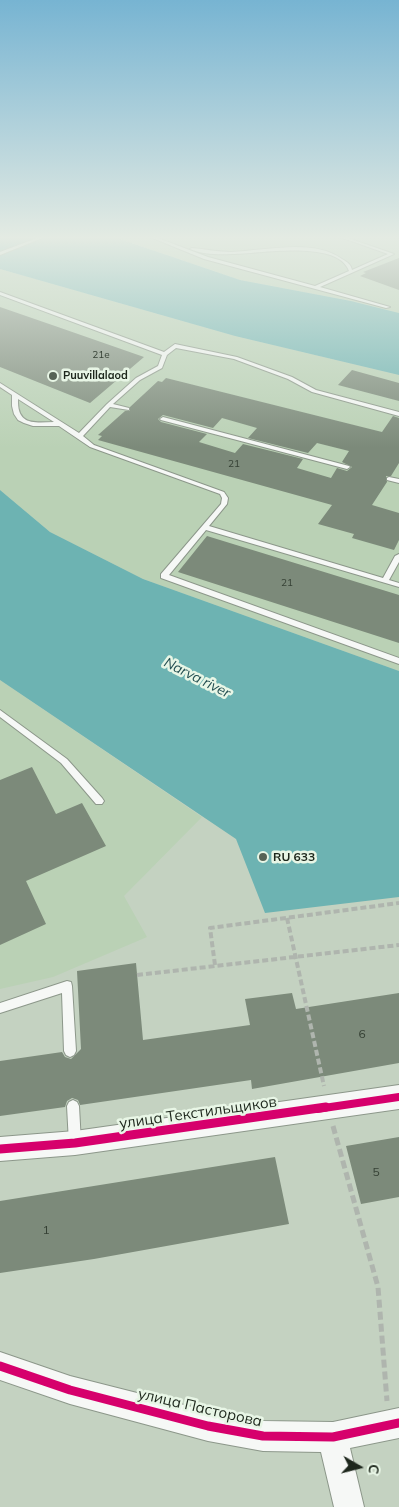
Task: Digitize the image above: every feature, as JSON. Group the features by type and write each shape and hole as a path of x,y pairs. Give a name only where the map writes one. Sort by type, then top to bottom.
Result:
{"street":[{"name":"улица Текстильщиков","path":"0,1149 75,1143 399,1097"},
{"name":"улица Пасторова","path":"0,1366 70,1390 208,1426 264,1436 334,1437 394,1424"},
{"path":"334,1437 349,1507"}],"lane":[{"path":"39,307 165,354"},
{"path":"79,436 109,404 138,380 160,367 165,354 175,346 235,358 290,378 314,391 399,414"},
{"path":"0,385 92,446 222,493 225,498 224,504 164,576 399,661"},
{"path":"15,394 14,409 16,415 24,421 36,424 60,424"},
{"path":"109,404 127,409"},
{"path":"163,419 347,467"},
{"path":"389,478 399,481"},
{"path":"205,527 399,585"},
{"path":"385,580 399,556"},
{"path":"0,713 64,762 99,801"},
{"path":"0,1008 67,986 70,1051"},
{"path":"73,1106 75,1143"}],"path":[{"path":"215,965 210,928 399,903"},
{"path":"287,918 297,955 328,1108 378,1287 394,1424"},
{"path":"137,975 297,955 399,945"}],"shaded area":[{"path":"0,307 134,307 235,336 399,375 399,671 143,579 50,532 0,490"},
{"path":"376,307 399,307 399,313"},
{"path":"0,680 202,817 124,896 147,937 53,977 0,989"}],"water":[{"path":"134,307 376,307 399,313 399,375 235,336"},
{"name":"Narva river","path":"0,490 50,532 143,579 399,671 399,897 265,913 236,839 0,680"}],"building":[{"path":"0,307 144,357 90,403 0,367"},
{"path":"352,370 399,383 399,401 338,385"},
{"path":"166,378 382,432 393,416 399,418 399,463 391,476 386,476 387,482 372,505 399,513 399,540 394,550 352,538 354,534 318,524 332,505 98,440 102,436 98,435 125,411 130,411 130,407 158,381 162,382","holes":["163,415 213,428 222,418 257,428 248,438 308,453 317,443 349,451 342,462 352,467 347,471 337,468 331,478 297,468 303,459 243,444 235,453 199,442 207,434 161,422 158,419"]},
{"path":"207,536 399,595 399,643 178,572"},
{"path":"32,767 56,814 82,803 106,846 26,881 46,924 0,945 0,780"},
{"path":"136,963 143,1040 250,1025 245,999 292,993 296,1009 399,993 399,1063 252,1089 251,1080 80,1105 78,1100 72,1098 67,1101 65,1107 0,1116 0,1061 62,1052 65,1057 71,1059 81,1049 77,971"},
{"path":"399,1137 399,1197 361,1204 346,1146"},
{"path":"275,1157 289,1224 94,1259 0,1273 0,1201"}],"cycle path":[{"path":"0,1149 75,1143 399,1097"},
{"path":"0,1366 70,1390 208,1426 263,1436 333,1437 399,1423"}],"place":[{"name":"Puuvillalaod","path":"53,376"},
{"name":"RU 633","path":"263,857"}]}
